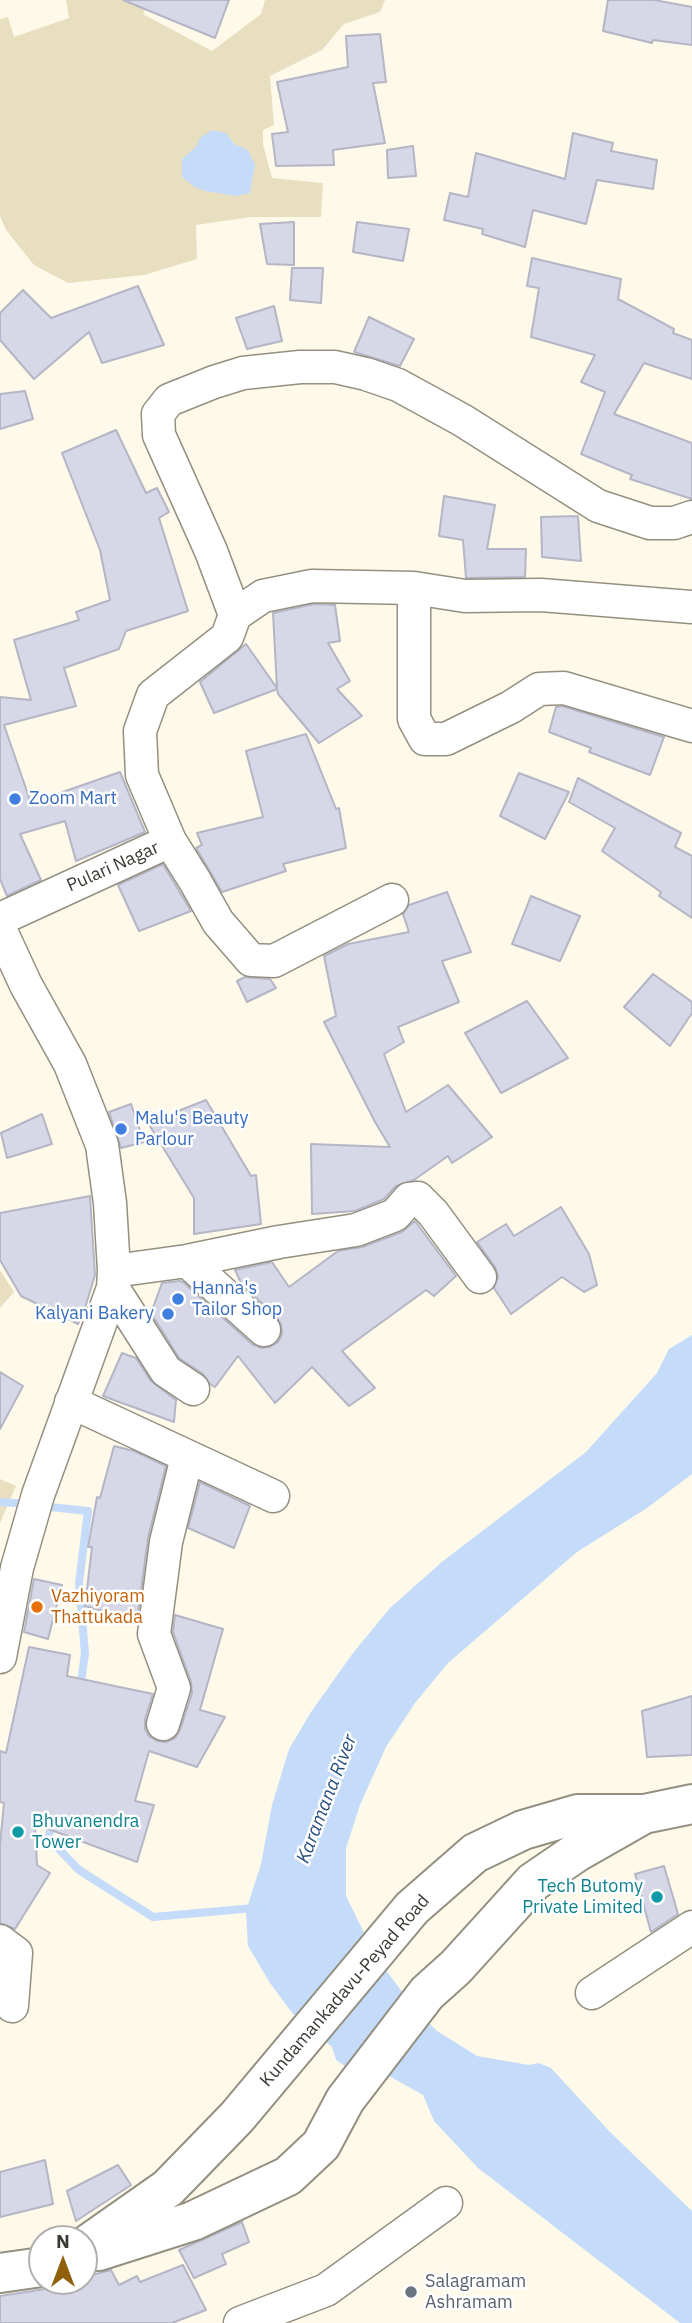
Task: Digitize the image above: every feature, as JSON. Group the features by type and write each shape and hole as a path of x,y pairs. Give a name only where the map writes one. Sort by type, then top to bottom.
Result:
{"main road":[{"name":"Kundamankadavu-Peyad Road","path":"98,2237 168,2188 237,2117 412,1908 475,1853 523,1830 578,1814 644,1814 692,1804"},
{"name":"Kundamankadavu-Peyad Road","path":"98,2252 193,2221 288,2176 321,2144 345,2100 427,1993 456,1967 533,1882 644,1814"},
{"path":"0,2273 28,2268"}],"street":[{"path":"692,517 674,523 649,523 598,506 462,420 397,385 366,374 335,368 243,373 169,400 158,414 162,443 211,551 235,615 262,596 312,586 414,588 465,596 541,595 692,607"},
{"path":"414,588 414,719 425,739 446,739 511,707 539,689 564,688 692,726"},
{"name":"Pulari Nagar","path":"0,919 170,841 142,775 140,731 153,695 227,637 235,615"},
{"path":"170,841 218,922 251,960 274,961 392,900"},
{"path":"0,929 26,985 70,1064 102,1145 110,1203 114,1279 35,1506 17,1568 0,1657"},
{"path":"114,1279 279,1242 356,1230 395,1215 409,1199 418,1198 433,1213 480,1277"},
{"path":"187,1261 264,1330"},
{"path":"114,1279 166,1371 193,1389"},
{"path":"71,1402 273,1496"},
{"path":"163,1724 174,1688 155,1634 166,1542 187,1457"},
{"path":"592,1993 692,1927"},
{"path":"0,1941 16,1953 12,2006"},
{"path":"240,2323 326,2290 446,2203"}],"shaded area":[{"path":"66,0 149,0 143,14 212,51 261,14 265,0 385,0 380,12 344,24 322,50 270,76 274,125 263,130 263,144 272,178 323,183 321,217 251,217 196,225 197,259 144,275 68,283 34,265 6,230 0,216 0,19 8,17 14,37 69,18"},
{"path":"0,1270 14,1292 0,1308"},
{"path":"0,1479 16,1486 0,1523"}],"water":[{"path":"212,130 226,133 234,144 248,150 255,165 250,193 236,196 205,191 182,177 182,159 196,147 200,138"},
{"name":"Karamana River","path":"692,1335 692,1474 647,1508 577,1552 448,1663 415,1703 386,1747 360,1805 346,1848 346,1896 376,1957 415,2009 437,2031 477,2056 529,2065 539,2063 551,2068 610,2132 692,2211 692,2323 680,2323 478,2168 434,2121 423,2095 375,2068 348,2068 336,2060 332,2047 293,2014 270,1983 248,1946 246,1911 261,1864 272,1805 289,1749 311,1712 353,1653 390,1608 443,1561 586,1452 657,1373 669,1349"}],"building":[{"path":"123,0 229,0 215,38"},
{"path":"608,0 654,0 692,7 692,45 653,40 652,43 603,31"},
{"path":"380,34 386,82 373,83 385,143 333,150 334,165 276,166 272,134 288,132 277,82 348,67 346,36"},
{"path":"573,133 613,143 611,151 657,160 653,189 597,180 586,224 533,210 525,247 482,234 483,229 444,220 450,193 468,197 476,153 565,179"},
{"path":"413,146 416,176 388,178 387,150"},
{"path":"294,222 294,265 267,264 260,224"},
{"path":"357,222 409,229 403,261 353,252"},
{"path":"532,258 621,279 618,299 674,329 673,333 692,340 692,379 644,363 614,414 692,443 692,499 630,479 632,475 581,454 605,392 581,382 595,355 531,337 539,288 527,286"},
{"path":"292,268 323,268 321,303 290,300"},
{"path":"138,286 164,345 102,363 89,332 34,379 0,340 0,313 23,290 51,318"},
{"path":"274,306 282,341 247,349 236,318"},
{"path":"369,317 414,339 400,366 354,352"},
{"path":"25,391 33,419 0,429 0,394"},
{"path":"116,430 146,493 157,488 169,512 159,518 188,611 126,631 119,649 64,668 76,706 4,725 31,803 120,772 145,832 76,861 65,821 20,834 41,880 7,896 0,879 0,697 31,700 14,640 79,620 76,612 110,600 100,550 62,453"},
{"path":"444,496 495,505 487,549 526,549 525,577 466,578 463,540 439,536"},
{"path":"578,516 581,561 542,557 541,517"},
{"path":"314,604 335,605 340,641 328,643 350,681 337,689 362,716 319,743 278,694 277,689 214,713 200,682 246,644 277,688 273,613"},
{"path":"562,706 664,737 650,775 589,752 591,748 549,732 556,707"},
{"path":"306,734 336,809 339,808 346,848 283,864 286,871 222,892 196,848 202,845 197,833 263,817 246,751"},
{"path":"519,773 569,792 545,839 500,816"},
{"path":"578,778 681,833 675,847 692,856 692,918 659,896 661,892 602,851 615,828 569,802"},
{"path":"163,864 191,911 139,931 118,885"},
{"path":"447,892 471,952 442,961 459,1002 398,1027 404,1042 384,1054 406,1112 448,1085 492,1137 452,1163 448,1156 414,1180 396,1186 384,1199 355,1211 312,1214 311,1144 390,1147 324,1022 336,1016 324,956 348,944 409,932 403,914 409,905"},
{"path":"531,896 580,916 560,961 512,944"},
{"path":"653,974 692,1002 692,1013 670,1046 624,1007"},
{"path":"245,977 270,979 276,988 247,1002 237,981"},
{"path":"527,1001 568,1058 501,1093 465,1033"},
{"path":"206,1100 251,1176 256,1175 261,1224 194,1234 194,1198 148,1123"},
{"name":"Malu's Beauty Parlour","path":"131,1104 144,1142 121,1148 109,1112"},
{"path":"42,1114 52,1144 7,1158 1,1133"},
{"path":"90,1196 95,1275 78,1324 21,1296 0,1260 0,1213"},
{"path":"561,1207 589,1254 597,1285 584,1292 562,1277 511,1314 494,1288 498,1276 495,1267 477,1242 506,1224 514,1236"},
{"path":"415,1221 456,1276 434,1296 426,1290 342,1351 375,1388 349,1406 312,1367 275,1403 238,1356 215,1387 203,1374 179,1358 151,1313 162,1283 183,1282 252,1344 261,1348 270,1347 278,1342 282,1334 281,1324 276,1316 242,1285 235,1270 272,1262 289,1287 338,1251 362,1247 402,1232"},
{"path":"122,1353 136,1358 151,1381 176,1400 174,1422 103,1396"},
{"path":"0,1372 23,1386 0,1429"},
{"path":"114,1446 134,1451 166,1466 148,1538 137,1621 85,1606 92,1547 88,1547 97,1497 100,1498"},
{"path":"200,1482 250,1506 234,1548 188,1528"},
{"name":"Vazhiyoram Thattukada","path":"34,1579 62,1585 48,1639 24,1632"},
{"path":"175,1615 223,1629 200,1710 225,1717 197,1767 149,1751 135,1801 154,1805 137,1862 35,1824 37,1865 50,1873 15,1929 0,1923 0,1845 4,1803 0,1802 0,1751 6,1753 29,1647 70,1655 67,1676 153,1694 145,1719 145,1729 149,1736 157,1741 166,1742 175,1738 180,1730 192,1693 191,1682 173,1632"},
{"path":"692,1696 692,1755 647,1757 642,1711"},
{"name":"Tech Butomy Private Limited","path":"664,1866 678,1914 651,1932 635,1874"},
{"path":"45,2160 53,2204 0,2217 0,2172"},
{"path":"118,2165 131,2185 76,2221 67,2191"},
{"path":"242,2222 249,2242 222,2254 226,2264 194,2278 179,2250"},
{"path":"183,2265 206,2310 172,2323 0,2323 0,2296 28,2292 28,2295 98,2295 98,2273 111,2270 119,2285 137,2276 140,2282"}],"waterway":[{"path":"0,1502 28,1504"},
{"path":"41,1506 88,1511 79,1583 85,1654 80,1688"},
{"path":"54,1820 48,1838 79,1870 153,1917 254,1908"}],"place":[{"name":"Zoom Mart","path":"15,799"},
{"name":"Malu's Beauty Parlour","path":"121,1129"},
{"name":"Hanna's Tailor Shop","path":"178,1299"},
{"name":"Kalyani Bakery","path":"168,1314"},
{"name":"Vazhiyoram Thattukada","path":"37,1607"},
{"name":"Bhuvanendra Tower","path":"18,1832"},
{"name":"Tech Butomy Private Limited","path":"657,1897"},
{"name":"Salagramam Ashramam","path":"411,2292"}]}
